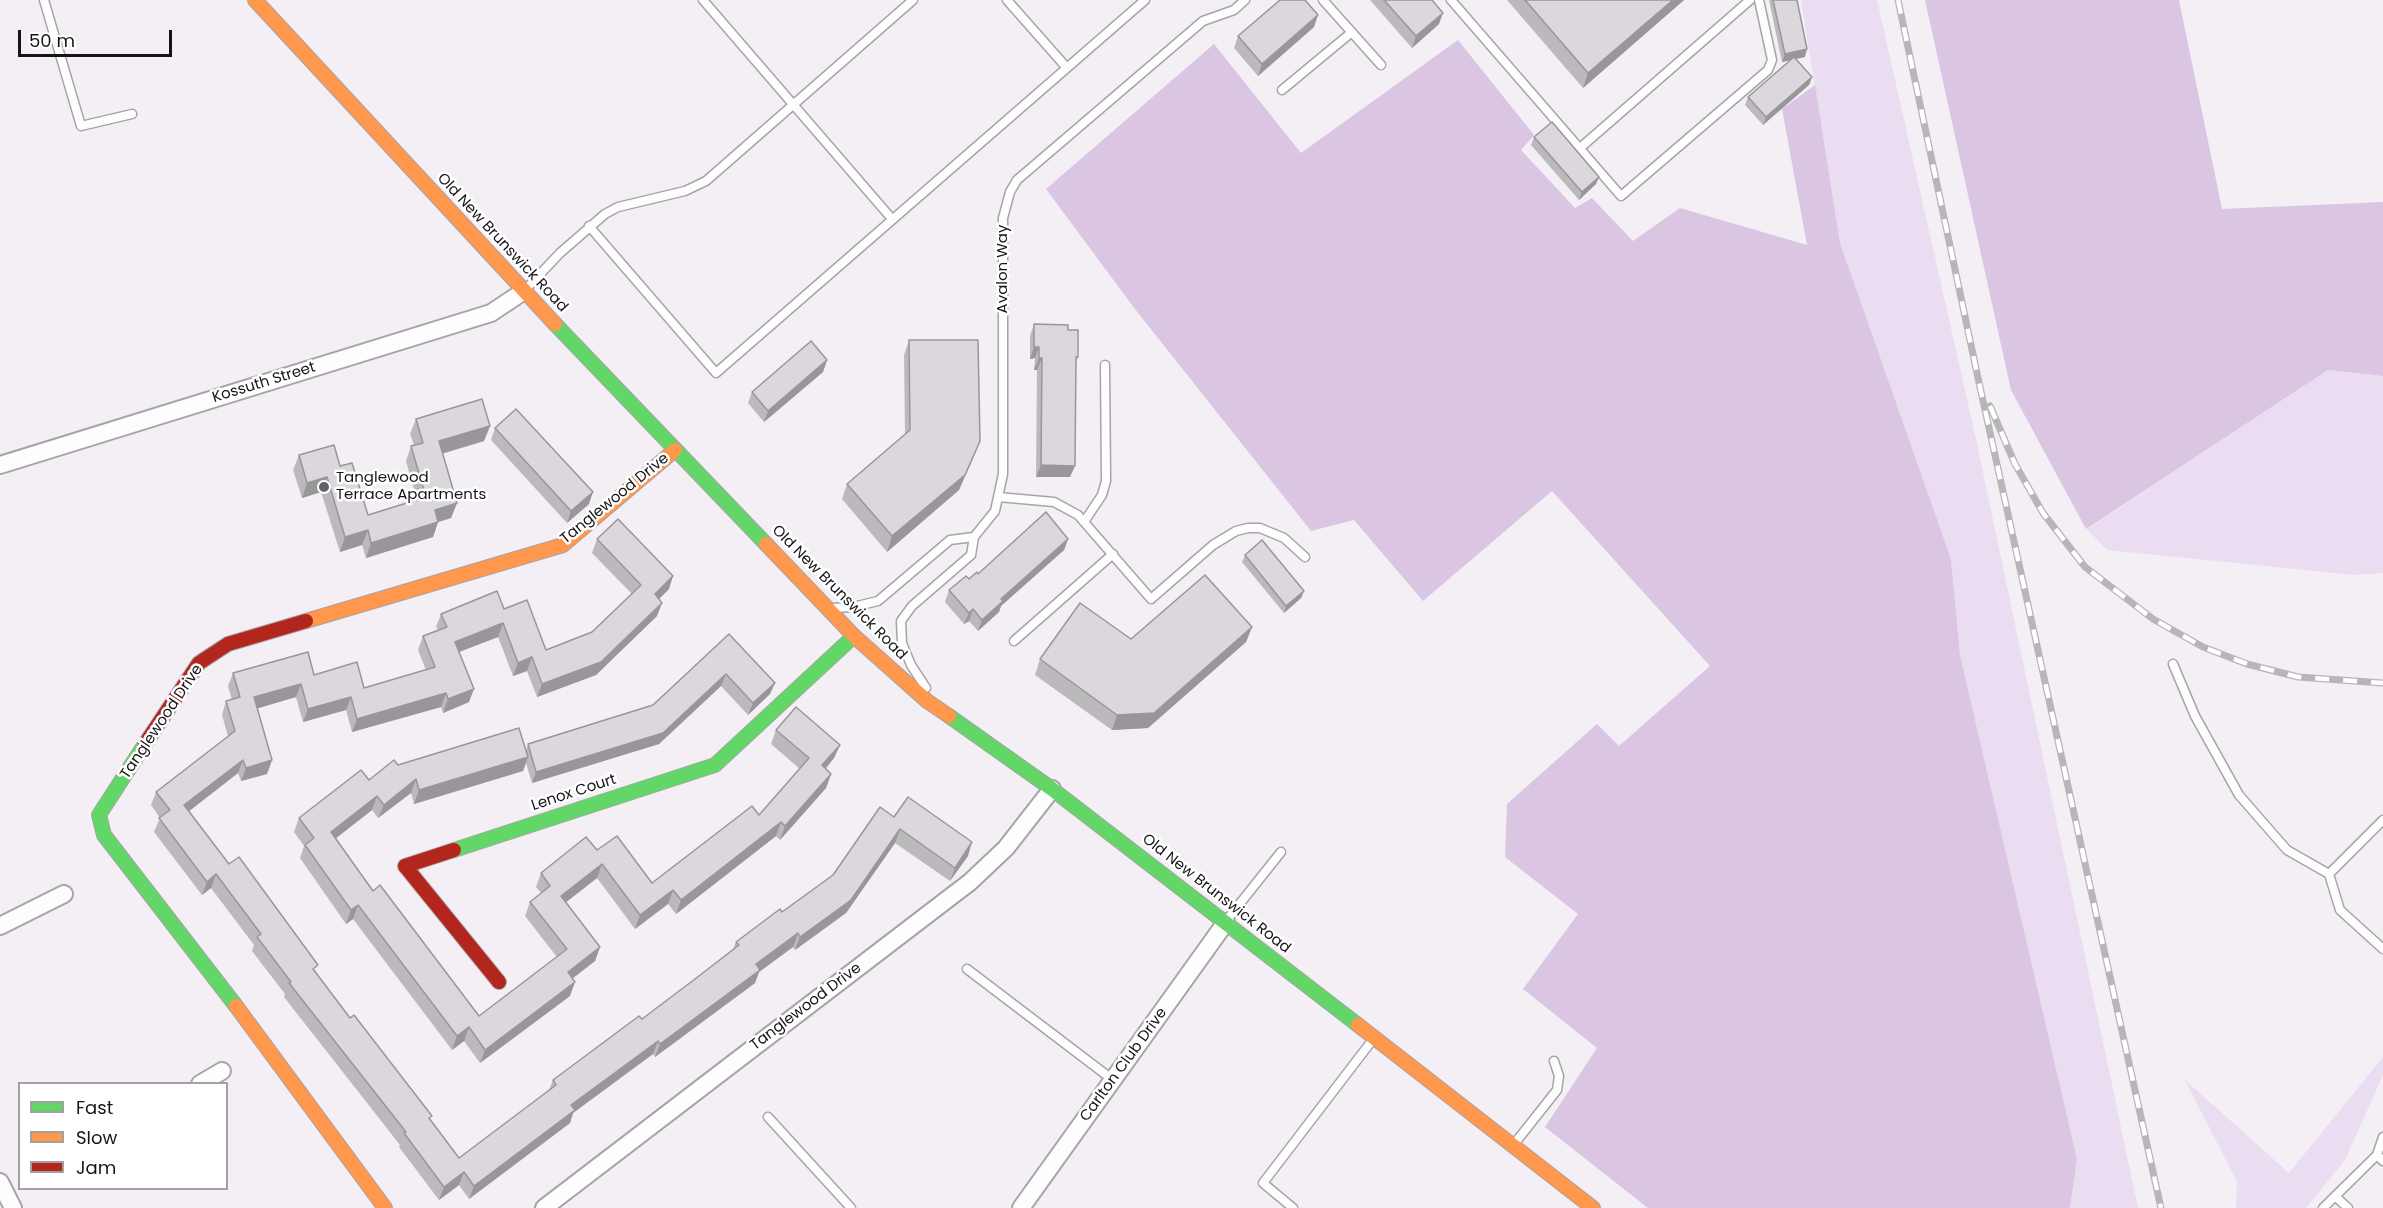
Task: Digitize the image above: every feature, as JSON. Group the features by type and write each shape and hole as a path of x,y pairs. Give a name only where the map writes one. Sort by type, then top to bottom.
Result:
{"street":[{"name":"Old New Brunswick Road","path":"255,0 524,291 854,636 927,701 1052,789 1593,1208"},
{"name":"Kossuth Street","path":"0,465 490,313 524,291"},
{"name":"Tanglewood Drive","path":"385,1208 268,1047 116,853 104,835 99,815 199,663 228,644 563,544 675,450"},
{"name":"Lenox Court","path":"499,982 405,866 715,765 854,636"},
{"name":"Tanglewood Drive","path":"544,1208 970,882 1006,848 1052,789"},
{"path":"0,926 64,894"},
{"name":"Carlton Club Drive","path":"1021,1208 1226,922"},
{"path":"202,1082 222,1071"}],"lane":[{"path":"44,0 81,126 132,114"},
{"path":"703,0 892,219"},
{"path":"524,291 589,226 605,214 618,207 696,187 913,0"},
{"path":"1007,0 1067,68"},
{"path":"589,226 716,373 1145,0"},
{"name":"Avalon Way","path":"944,713 911,665 902,643 901,621 912,606 971,555 974,537 995,511 1003,474 1003,218 1010,192 1017,180 1203,21 1234,10 1245,0"},
{"path":"1323,0 1381,65"},
{"path":"1451,0 1621,196 1768,70 1772,60 1759,0"},
{"path":"1580,148 1750,0"},
{"path":"1282,90 1352,32"},
{"path":"1084,522 1102,495 1106,481 1105,365"},
{"path":"998,497 1054,501 1078,515 1151,599 1213,545 1236,531 1260,528 1284,538 1305,557"},
{"path":"828,609 853,607 878,601 950,540 974,537"},
{"path":"1014,641 1113,554"},
{"path":"2173,664 2195,716 2239,795 2287,850 2330,874 2340,910 2383,949"},
{"path":"2330,874 2383,820"},
{"path":"1226,922 1281,852"},
{"path":"967,969 1113,1080"},
{"path":"1293,1208 1263,1184 1374,1038"},
{"path":"1513,1146 1557,1090 1559,1076 1554,1061"},
{"path":"768,1118 851,1208"},
{"path":"2323,1208 2380,1158 2383,1137"},
{"path":"2336,1197 2348,1208"}],"shaded area":[{"path":"1801,0 1877,0 1976,439 2138,1208 2070,1208 2077,1159 1960,655 1951,559 1840,243"},
{"path":"1925,0 2179,0 2222,209 2383,202 2383,376 2328,370 2086,529 2011,390"},
{"path":"1458,40 1534,135 1521,150 1575,208 1592,198 1633,241 1680,208 1807,245 1782,109 1815,85 1840,243 1951,559 1960,655 2077,1159 2070,1208 1648,1208 1545,1127 1597,1048 1523,989 1578,914 1505,857 1507,804 1597,724 1619,746 1710,666 1552,491 1423,601 1354,520 1311,531 1135,309 1046,189 1214,44 1301,153"},
{"path":"2328,370 2383,376 2383,573 2354,575 2107,550 2087,529"},
{"path":"2383,1057 2383,1075 2345,1160 2306,1208 2236,1208 2237,1182 2185,1080 2289,1173"}],"building":[{"path":"1280,0 1305,0 1318,15 1262,64 1238,36"},
{"path":"1384,0 1432,0 1443,13 1416,36"},
{"path":"1525,0 1673,0 1588,73"},
{"path":"1773,0 1797,0 1807,49 1785,54"},
{"path":"1794,57 1812,77 1766,117 1748,97"},
{"path":"1552,122 1599,177 1582,192 1534,137"},
{"path":"1034,324 1068,325 1068,330 1078,330 1075,466 1041,465 1042,358 1039,358 1039,347 1034,347"},
{"path":"909,340 978,340 980,441 965,475 892,536 847,484 910,430"},
{"path":"811,341 827,360 768,411 752,392"},
{"path":"482,399 490,426 439,441 457,503 435,510 438,522 371,543 368,530 345,537 327,477 307,483 299,455 334,445 340,466 352,463 368,515 426,497 411,446 423,443 416,419"},
{"path":"516,409 593,492 571,511 495,428"},
{"path":"1046,512 1068,539 1001,599 1003,601 982,620 973,609 969,613 949,590 966,576 969,579 977,572 978,574"},
{"path":"618,519 673,576 655,594 662,603 601,662 542,684 532,657 518,663 503,623 455,642 474,689 448,699 446,693 357,719 351,697 308,709 301,684 254,697 272,760 246,768 243,760 184,805 229,864 239,857 318,965 313,969 350,1018 354,1015 432,1116 429,1118 459,1158 556,1085 553,1080 639,1016 642,1019 739,945 736,942 780,909 782,912 833,875 880,807 894,817 908,797 972,842 955,868 900,829 851,900 800,937 798,933 756,964 760,970 660,1044 658,1041 571,1105 575,1110 474,1186 464,1172 444,1187 404,1133 406,1132 289,983 291,982 257,937 261,934 216,874 207,882 159,818 170,810 156,792 235,731 226,701 240,697 233,673 308,652 314,675 357,662 364,688 435,667 423,636 447,627 441,614 497,591 504,609 527,600 546,650 592,632 641,585 597,539"},
{"path":"1262,540 1304,591 1286,606 1245,555"},
{"path":"1205,575 1252,627 1154,713 1117,715 1040,659 1080,603 1131,639"},
{"path":"729,634 775,683 753,703 726,674 663,733 536,772 528,744 653,705"},
{"path":"796,707 840,745 822,765 831,774 785,826 781,822 681,900 673,890 640,915 602,864 561,896 600,947 568,972 575,982 485,1050 469,1027 457,1036 358,905 351,910 305,845 314,838 299,818 361,770 369,780 394,760 398,765 519,728 528,757 419,790 416,779 384,805 377,796 331,832 373,891 380,885 479,1016 567,949 530,902 550,886 541,873 586,837 597,850 617,836 652,883 752,806 759,815 809,758 776,730"}],"railway":[{"path":"1898,0 1978,378 2161,1208"},
{"path":"1990,406 2015,464 2043,513 2085,567 2153,619 2203,647 2247,664 2298,677 2383,683"}],"traffic: fast":[{"path":"555,324 766,544"},
{"path":"454,850 715,765 854,636"},
{"path":"949,716 1052,789 1358,1025"},
{"path":"145,744 99,815 104,835 236,1006"}],"traffic: slow":[{"path":"255,0 555,324"},
{"path":"306,621 563,545 675,450"},
{"path":"766,544 854,636 927,701 949,716"},
{"path":"236,1006 385,1208"},
{"path":"1358,1025 1593,1208"}],"traffic: jam":[{"path":"145,744 199,663 228,644 306,621"},
{"path":"454,850 405,866 499,982"}],"place":[{"name":"Tanglewood Terrace Apartments","path":"324,487"}]}
